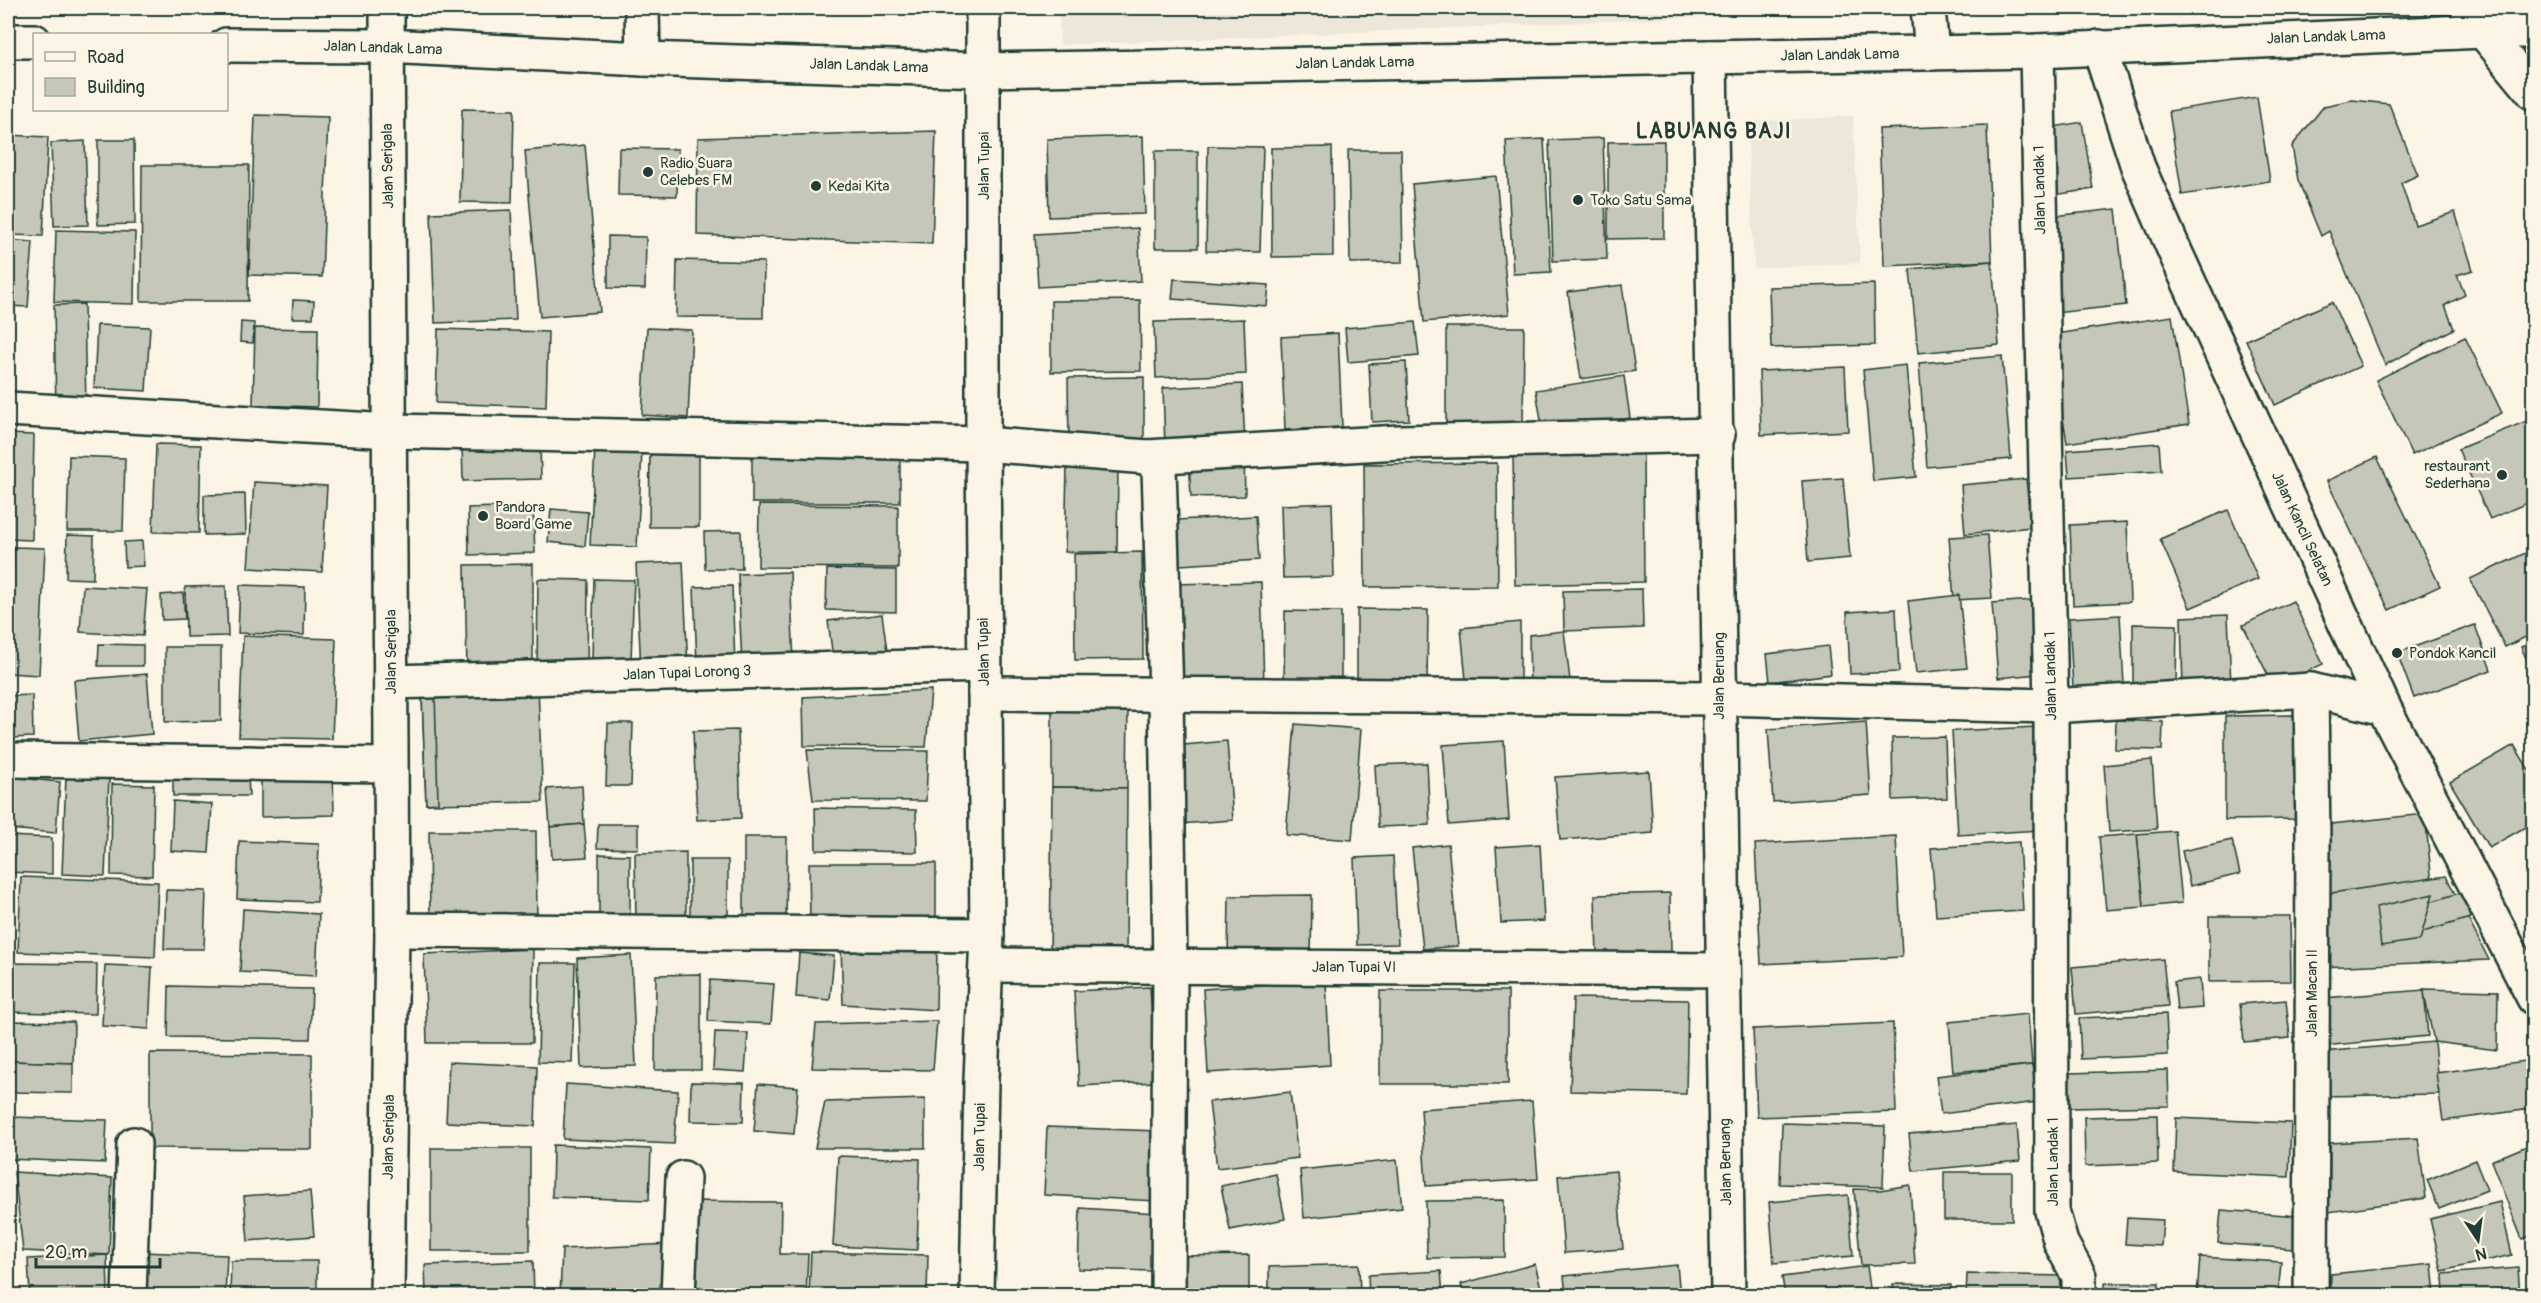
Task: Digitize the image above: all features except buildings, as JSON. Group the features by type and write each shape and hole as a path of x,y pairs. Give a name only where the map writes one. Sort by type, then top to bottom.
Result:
{"street":[{"name":"Jalan Serigala","path":"387,8 392,930 387,1296"},
{"path":"642,8 643,59"},
{"name":"Jalan Tupai","path":"977,1296 981,1080 987,950 983,444 983,8"},
{"path":"1928,8 1932,53"},
{"name":"Jalan Landak Lama","path":"228,45 386,46 643,59 984,70 2037,51 2475,19 2534,31"},
{"path":"2475,19 2534,93"},
{"path":"8,40 33,41"},
{"name":"Jalan Kancil Selatan","path":"2099,47 2138,167 2384,708 2534,998"},
{"name":"Jalan Landak 1","path":"2037,51 2051,706 2052,1211 2061,1243 2079,1276 2079,1296"},
{"name":"Jalan Beruang","path":"1710,57 1718,435 1722,970 1728,1296"},
{"path":"8,409 391,431 983,444 1147,457 1399,442 1718,435"},
{"path":"1147,457 1159,468 1166,694 1170,966 1168,1296"},
{"name":"Jalan Tupai Lorong 3","path":"391,682 985,679 1166,694 1719,698 2051,706 2311,690 2384,708"},
{"name":"Jalan Macan II","path":"2311,690 2313,841 2311,1296"},
{"path":"8,760 390,765"},
{"name":"Jalan Tupai VI","path":"392,930 987,950 1170,966 1722,970"},
{"path":"129,1296 134,1144"},
{"path":"678,1296 683,1178"}],"shaded area":[{"path":"1059,8 1909,8 1060,45"},
{"path":"1853,116 1860,263 1754,268 1747,122"}],"place":[{"name":"Radio Suara Celebes FM","path":"648,172"},
{"name":"Kedai Kita","path":"816,186"},
{"name":"Toko Satu Sama","path":"1578,200"},
{"name":"restaurant Sederhana","path":"2502,475"},
{"name":"Pandora Board Game","path":"483,516"},
{"name":"Pondok Kancil","path":"2397,653"}],"district":[{"name":"LABUANG BAJI","path":"1714,131"}]}
